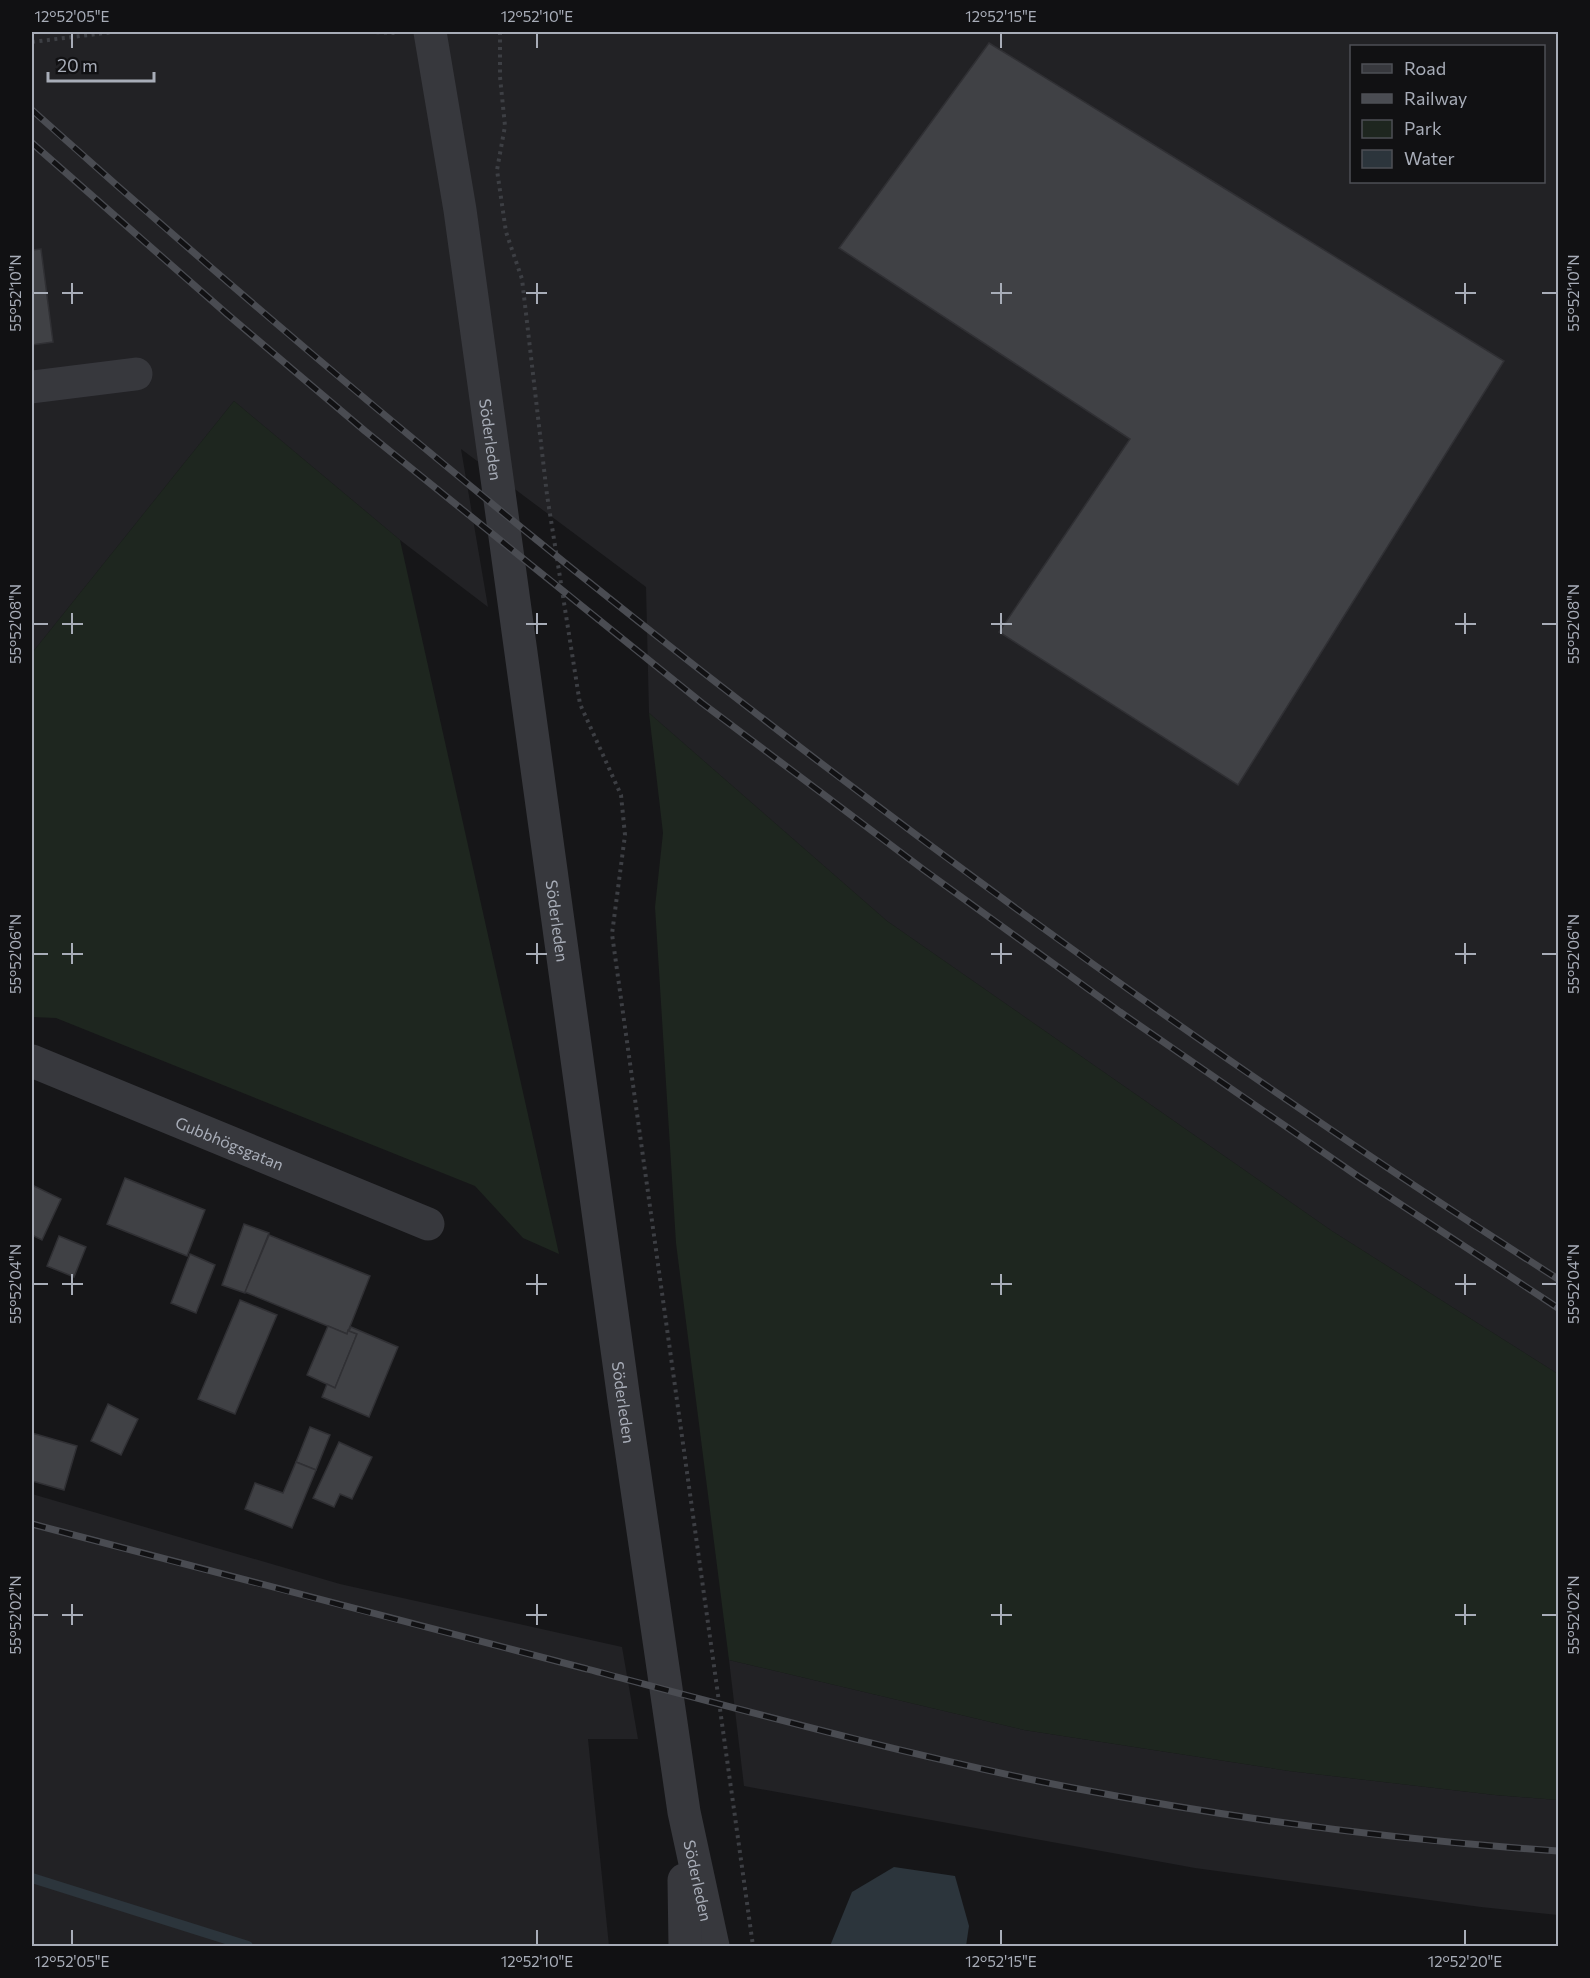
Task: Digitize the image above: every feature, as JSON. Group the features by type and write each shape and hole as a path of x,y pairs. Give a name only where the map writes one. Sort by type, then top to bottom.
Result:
{"street":[{"name":"Söderleden","path":"430,32 460,210 622,1388 684,1812 713,1947"},
{"path":"32,387 136,374"},
{"name":"Gubbhögsgatan","path":"32,1061 428,1224"},
{"name":"Söderleden","path":"684,1812 685,1947"}],"path":[{"path":"32,42 113,32"},
{"path":"369,32 394,34 406,32"},
{"path":"500,32 500,77 505,126 497,170 506,232 522,279 547,495 580,704 621,795 625,835 612,934 753,1947"}],"shaded area":[{"path":"32,32 1558,32 1558,1374 1332,1231 887,921 649,713 646,587 461,449 488,607 400,540 234,401 32,653"},
{"path":"32,1494 340,1584 622,1647 638,1739 588,1739 609,1946 32,1946"},
{"path":"729,1660 1024,1730 1289,1771 1558,1800 1558,1915 1481,1907 1195,1868 744,1786"}],"green space":[{"path":"234,401 400,540 559,1254 523,1238 475,1186 56,1018 32,1017 32,653"},
{"path":"649,713 887,921 1332,1231 1558,1374 1558,1800 1289,1771 1024,1730 729,1660 676,1243 655,907 663,833"}],"water":[{"path":"894,1867 955,1876 969,1926 966,1946 830,1946 852,1892"}],"building":[{"path":"989,43 1504,361 1238,785 999,632 1130,439 839,248"},
{"path":"41,249 53,342 32,345 32,250"},
{"path":"125,1178 205,1210 187,1256 107,1224"},
{"path":"32,1185 61,1199 42,1240 32,1235"},
{"path":"244,1224 269,1233 245,1293 222,1285"},
{"path":"269,1235 370,1276 347,1334 245,1292"},
{"path":"59,1236 86,1247 74,1277 47,1266"},
{"path":"190,1254 215,1265 196,1313 171,1303"},
{"path":"240,1300 277,1315 235,1414 198,1399"},
{"path":"328,1326 347,1334 348,1330 357,1334 335,1388 307,1375"},
{"path":"351,1327 398,1347 369,1417 322,1397 327,1384 335,1388 357,1334 349,1331"},
{"path":"108,1404 138,1419 121,1455 91,1441"},
{"path":"310,1427 330,1435 316,1470 296,1462"},
{"path":"32,1433 77,1446 64,1490 32,1481"},
{"path":"339,1442 372,1457 352,1499 340,1494 334,1507 313,1498"},
{"path":"296,1462 316,1470 292,1528 245,1509 255,1483 283,1493"}],"waterway":[{"path":"32,1878 248,1946"}],"railway":[{"path":"32,110 212,269 396,424 582,577 771,725 964,870 1159,1011 1357,1147 1558,1279"},
{"path":"32,143 365,431 702,703 924,870 1120,1012 1359,1177 1558,1308"},
{"path":"32,1524 766,1716 887,1747 1007,1774 1189,1809 1251,1818 1435,1841 1558,1851"}]}
